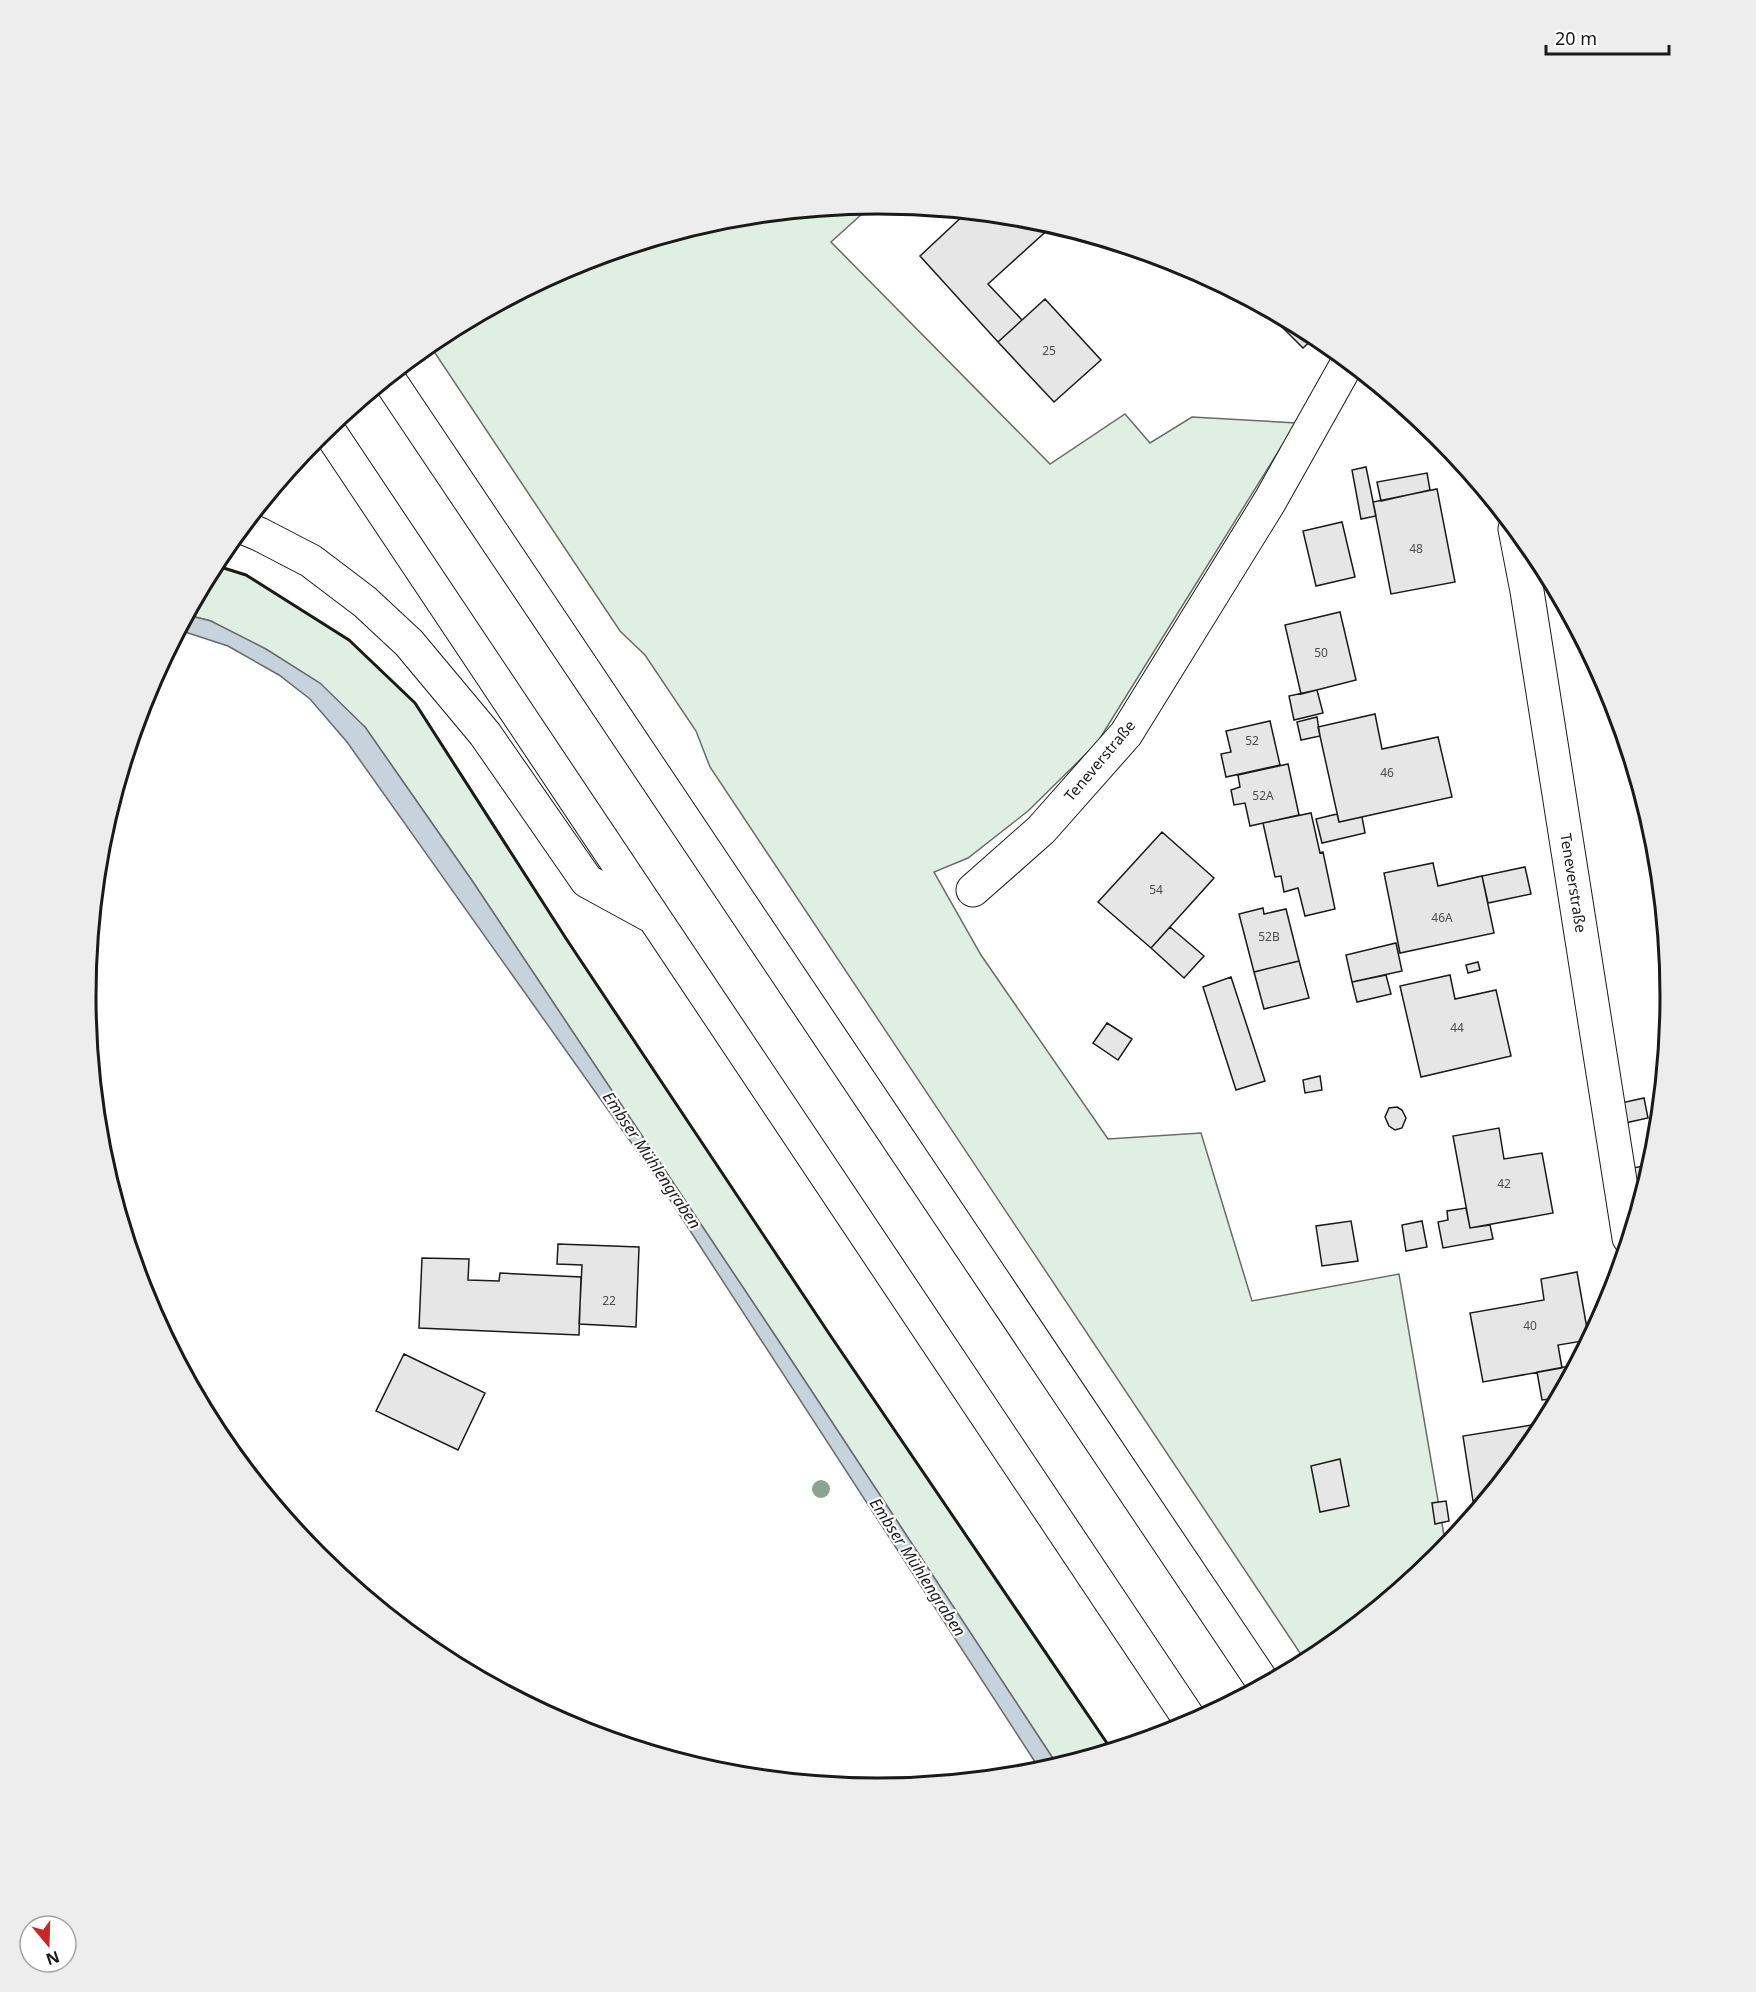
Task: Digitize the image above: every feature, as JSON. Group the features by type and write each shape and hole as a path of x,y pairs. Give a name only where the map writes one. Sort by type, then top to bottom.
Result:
{"main road":[{"name":"Teneverstraße","path":"972,890 1041,830 1126,734 1270,501 1344,369"},
{"path":"392,384 1260,1678"},
{"path":"332,436 1186,1714"},
{"path":"250,530 311,561 365,602 410,643 484,734 587,881 654,917"},
{"name":"Teneverstraße","path":"1519,549 1626,1220"}],"green space":[{"path":"861,215 831,242 1050,464 1125,414 1150,443 1192,417 1296,423 1097,743 1028,811 968,858 934,872 981,955 1108,1139 1201,1133 1252,1301 1399,1274 1444,1535 1394,1584 1312,1646 1300,1653 710,767 696,731 645,655 620,631 435,353 487,319 532,295 627,256 725,229 776,221"},
{"path":"224,568 246,575 349,640 415,703 567,940 830,1335 1107,1743 1053,1758 473,882 365,727 211,621 195,617"}],"water":[{"name":"Embser Mühlengraben","path":"195,617 211,621 266,649 320,683 365,727 473,882 1053,1758 1035,1762 650,1169 347,742 310,699 279,675 228,646 186,632"}],"building":[{"path":"960,219 1045,232 988,284 1022,320 998,342 920,256"},
{"path":"1045,299 1101,360 1054,402 998,342"},
{"path":"1282,327 1308,343 1303,348"},
{"path":"1366,467 1376,516 1361,519 1352,470"},
{"path":"1427,473 1430,490 1381,501 1377,482"},
{"path":"1437,489 1455,582 1391,594 1373,502"},
{"path":"1342,522 1355,577 1316,586 1303,531"},
{"path":"1340,612 1356,680 1301,694 1285,625"},
{"path":"1317,690 1323,713 1294,720 1289,696"},
{"path":"1375,714 1382,749 1438,737 1452,797 1339,822 1318,727"},
{"path":"1317,717 1320,736 1301,740 1297,722"},
{"path":"1270,721 1280,765 1226,777 1221,754 1231,752 1226,731"},
{"path":"1288,764 1299,815 1250,826 1245,803 1234,805 1231,790 1240,787 1238,775"},
{"path":"1311,813 1320,853 1323,852 1335,909 1305,916 1298,888 1284,892 1281,876 1275,877 1263,823"},
{"path":"1337,814 1339,822 1362,817 1365,833 1322,843 1316,819"},
{"path":"1162,832 1214,878 1151,948 1098,902"},
{"path":"1433,863 1438,886 1482,876 1494,933 1400,953 1384,873"},
{"path":"1525,867 1531,894 1488,903 1482,876"},
{"path":"1263,908 1264,914 1286,909 1299,961 1254,972 1239,914"},
{"path":"1170,927 1204,956 1184,978 1151,948"},
{"path":"1396,943 1402,971 1352,982 1346,955"},
{"path":"1299,961 1309,998 1264,1009 1254,972"},
{"path":"1478,962 1480,970 1468,973 1466,965"},
{"path":"1386,975 1391,994 1357,1002 1352,982"},
{"path":"1450,975 1455,999 1496,990 1511,1056 1421,1077 1400,986"},
{"path":"1231,977 1265,1081 1236,1090 1203,987"},
{"path":"1107,1023 1132,1039 1118,1060 1093,1043"},
{"path":"1320,1076 1322,1090 1305,1093 1303,1080"},
{"path":"1644,1098 1648,1118 1625,1123 1621,1103"},
{"path":"1397,1107 1402,1110 1406,1118 1402,1128 1395,1130 1389,1126 1385,1117 1389,1108"},
{"path":"1499,1128 1504,1159 1542,1153 1553,1213 1470,1228 1453,1136"},
{"path":"1641,1167 1636,1187 1632,1168"},
{"path":"1466,1208 1470,1228 1490,1225 1493,1239 1443,1248 1438,1222 1448,1220 1447,1211"},
{"path":"1351,1221 1358,1261 1322,1266 1316,1226"},
{"path":"1422,1221 1427,1247 1406,1251 1402,1225"},
{"path":"558,1244 639,1247 636,1327 579,1324 582,1265 557,1264"},
{"path":"422,1258 469,1259 468,1280 499,1281 500,1273 581,1277 579,1335 419,1328"},
{"path":"1577,1272 1586,1325 1579,1342 1558,1345 1562,1368 1483,1382 1470,1313 1544,1300 1541,1279"},
{"path":"404,1354 485,1393 458,1450 376,1411"},
{"path":"1566,1367 1547,1399 1542,1400 1537,1372"},
{"path":"1531,1425 1498,1472 1473,1501 1463,1436"},
{"path":"1340,1459 1349,1506 1320,1512 1311,1466"},
{"path":"1446,1501 1449,1521 1435,1524 1432,1503"}],"wall":[{"path":"224,568 246,575 349,640 415,703 567,940 830,1335 1107,1743"}]}
